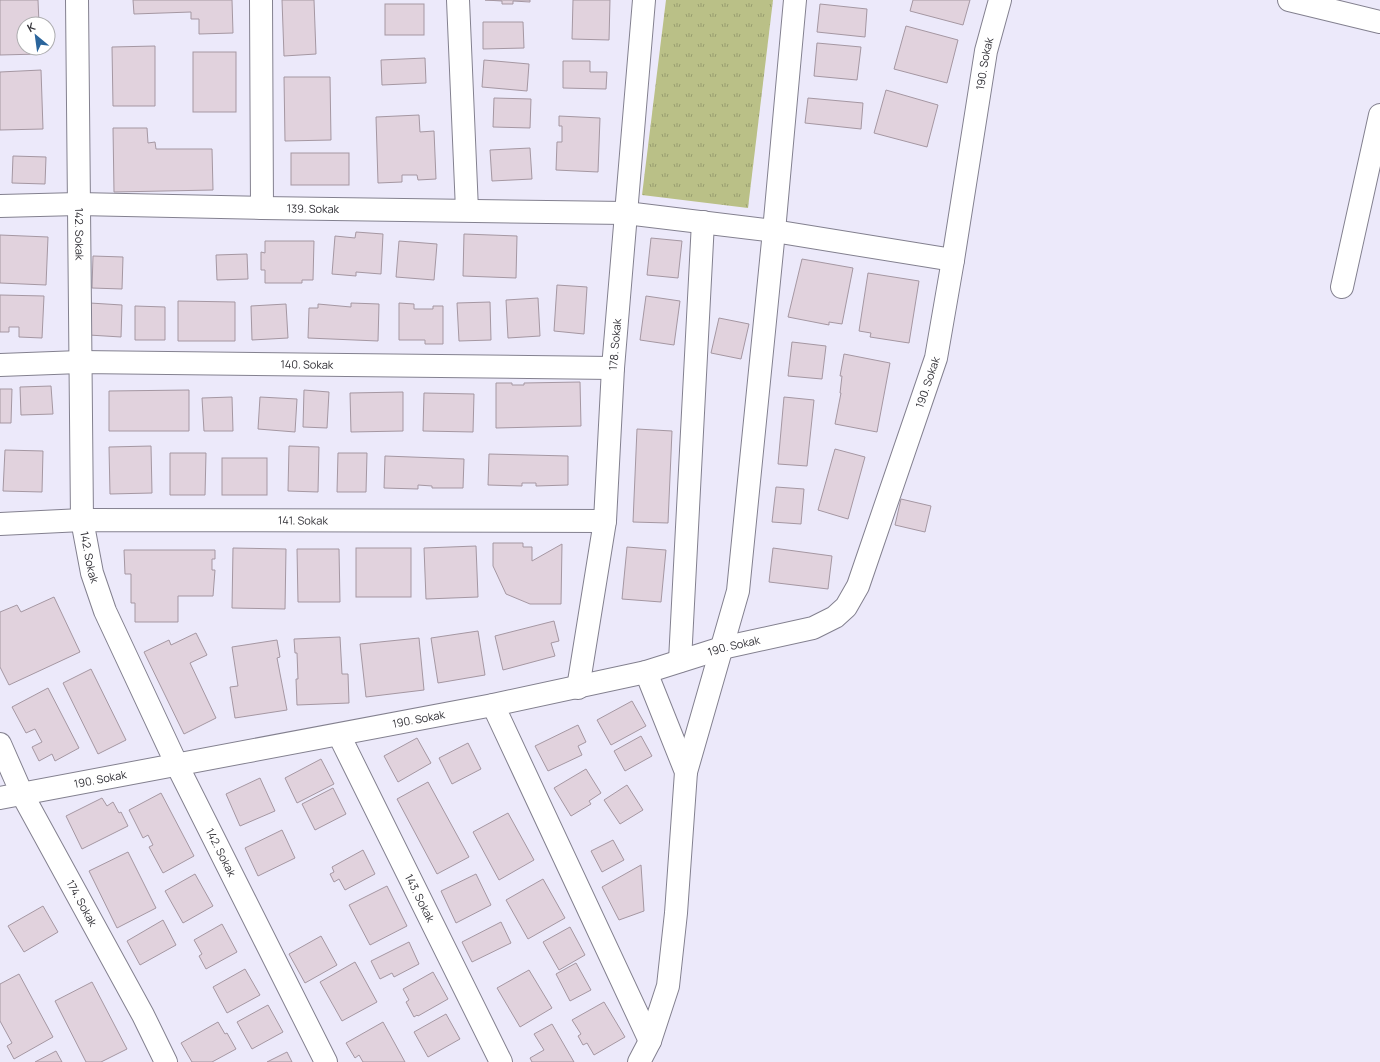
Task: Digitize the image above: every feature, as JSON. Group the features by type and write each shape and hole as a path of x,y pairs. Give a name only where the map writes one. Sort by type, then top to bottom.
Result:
{"street":[{"name":"142. Sokak","path":"77,0 82,520 92,574 105,611 177,765 326,1062"},
{"path":"261,0 262,208"},
{"path":"458,0 467,210"},
{"name":"178. Sokak","path":"578,688 605,521 613,368 644,0"},
{"path":"639,1062 650,1040 668,986 676,913 686,772 738,591 774,231 794,0"},
{"name":"190. Sokak","path":"0,798 339,735 578,688 646,672 722,648 814,628 835,617 846,607 858,586 936,358 986,51 1000,0"},
{"path":"1289,0 1380,22"},
{"path":"1342,287 1380,115"},
{"name":"139. Sokak","path":"0,206 78,204 626,213 774,231 953,260"},
{"path":"680,661 703,222"},
{"name":"140. Sokak","path":"0,365 80,362 613,368"},
{"name":"141. Sokak","path":"0,524 82,520 605,521"},
{"path":"646,672 686,772"},
{"path":"493,705 650,1040"},
{"name":"143. Sokak","path":"339,735 501,1062"},
{"name":"174. Sokak","path":"0,744 22,794 139,1008 166,1062"}],"green space":[{"path":"666,0 773,0 748,208 642,195"}],"building":[{"path":"0,0 38,0 39,16 16,16 16,55 0,55"},
{"path":"133,0 232,0 233,33 199,34 199,19 191,19 191,12 134,14"},
{"path":"282,0 314,0 316,54 284,56"},
{"path":"485,0 530,0 530,2 513,1 513,4 502,4 502,1"},
{"path":"573,0 610,0 609,40 572,39"},
{"path":"913,0 970,0 963,25 910,11"},
{"path":"385,4 424,4 424,35 385,35"},
{"path":"820,4 867,9 865,37 817,32"},
{"path":"483,22 523,22 524,48 483,49"},
{"path":"906,26 958,40 947,83 894,69"},
{"path":"817,43 861,47 857,80 814,76"},
{"path":"155,46 155,106 113,106 112,47"},
{"path":"193,52 236,52 236,112 193,112"},
{"path":"425,58 426,83 382,85 381,60"},
{"path":"484,60 529,64 527,91 482,87"},
{"path":"563,61 590,61 590,72 607,72 606,89 563,88"},
{"path":"41,70 43,129 0,130 0,72"},
{"path":"284,77 330,77 331,140 285,141"},
{"path":"886,90 938,105 927,147 874,133"},
{"path":"494,98 531,99 530,128 493,127"},
{"path":"808,98 863,103 861,129 805,123"},
{"path":"419,115 420,132 434,131 436,179 418,180 417,175 402,175 402,182 378,183 376,117"},
{"path":"559,116 600,118 598,172 556,170 557,142 562,142 562,126 559,126"},
{"path":"113,128 147,128 148,143 155,142 156,149 212,149 213,190 114,192"},
{"path":"530,148 532,179 492,181 490,150"},
{"path":"291,153 349,153 349,185 291,185"},
{"path":"13,156 46,157 45,184 12,183"},
{"path":"356,232 383,234 381,274 356,272 356,276 332,274 335,236 355,238"},
{"path":"464,234 517,236 516,278 463,276"},
{"path":"0,235 48,237 46,285 0,283"},
{"path":"651,238 682,241 678,278 647,275"},
{"path":"265,241 314,241 313,280 302,280 302,283 265,283 265,270 261,270 261,252 265,253"},
{"path":"399,241 437,244 434,280 396,277"},
{"path":"247,254 248,279 217,280 216,255"},
{"path":"93,256 123,257 122,289 92,288"},
{"path":"802,259 853,268 842,324 829,322 829,325 788,317"},
{"path":"868,273 919,281 909,343 870,337 871,333 859,331"},
{"path":"557,285 587,287 584,334 554,331"},
{"path":"0,295 44,296 42,338 19,337 19,327 9,327 9,332 0,332"},
{"path":"646,296 680,301 674,345 640,340"},
{"path":"538,298 540,336 508,338 506,300"},
{"path":"178,301 235,302 235,341 178,341"},
{"path":"490,302 491,340 459,341 457,303"},
{"path":"90,303 122,305 121,337 89,335"},
{"path":"351,303 379,304 378,341 308,338 309,308 318,308 318,304 351,307"},
{"path":"399,303 414,304 414,309 433,309 433,306 443,306 443,344 425,344 425,340 399,340"},
{"path":"286,304 288,338 252,340 251,306"},
{"path":"135,306 165,307 165,340 135,340"},
{"path":"719,318 749,324 741,359 711,353"},
{"path":"792,342 826,346 822,379 788,376"},
{"path":"844,354 890,363 877,432 835,424 841,393 842,376 840,376"},
{"path":"580,382 581,426 496,428 496,383 524,385 524,383"},
{"path":"51,386 53,414 21,415 20,387"},
{"path":"0,389 12,389 11,423 0,423"},
{"path":"189,390 189,431 109,431 109,391"},
{"path":"304,390 329,392 327,428 303,427"},
{"path":"403,392 403,431 351,432 350,393"},
{"path":"424,393 474,394 473,432 423,431"},
{"path":"232,397 233,431 204,431 202,398"},
{"path":"260,397 297,399 295,432 258,429"},
{"path":"784,397 814,400 807,466 778,464"},
{"path":"637,429 672,431 668,523 633,522"},
{"path":"151,446 152,493 110,494 109,447"},
{"path":"289,446 319,447 318,492 288,491"},
{"path":"835,449 865,457 848,519 818,510"},
{"path":"5,450 43,451 42,492 3,491"},
{"path":"170,453 206,453 205,495 170,495"},
{"path":"338,453 367,453 366,492 337,492"},
{"path":"489,454 568,456 568,485 536,486 536,483 522,483 522,486 488,485"},
{"path":"385,456 464,459 463,488 432,488 432,486 418,485 418,489 384,488"},
{"path":"222,458 267,458 267,495 222,495"},
{"path":"776,487 804,489 801,524 772,522"},
{"path":"901,499 931,506 925,532 895,525"},
{"path":"493,543 523,543 523,547 532,547 532,561 562,544 561,604 530,604 506,594 493,566"},
{"path":"476,546 478,597 426,599 424,548"},
{"path":"627,547 666,550 661,602 622,599"},
{"path":"233,548 286,549 285,609 232,608"},
{"path":"356,548 411,548 411,597 356,597"},
{"path":"773,548 832,556 828,589 769,582"},
{"path":"297,549 339,549 340,602 298,602"},
{"path":"124,550 215,550 215,559 212,559 212,570 215,570 213,596 178,596 178,622 135,622 135,603 131,603 131,574 125,574"},
{"path":"54,597 80,652 9,685 0,667 0,612 17,605 21,612"},
{"path":"554,621 559,641 551,643 555,656 503,670 495,636"},
{"path":"478,631 485,675 438,683 431,638"},
{"path":"196,633 207,655 190,663 216,718 184,734 144,652 169,640 171,645"},
{"path":"340,637 342,674 348,674 349,703 297,705 297,653 295,653 294,639"},
{"path":"419,638 424,690 366,697 360,644"},
{"path":"277,640 280,657 277,658 287,710 235,718 230,687 238,686 232,647"},
{"path":"91,669 126,740 98,754 63,683"},
{"path":"48,688 79,748 55,761 52,754 39,761 32,747 42,742 35,729 26,733 12,707"},
{"path":"632,701 646,726 611,745 597,720"},
{"path":"578,725 586,742 578,746 582,755 548,771 535,746"},
{"path":"641,736 652,756 625,771 614,751"},
{"path":"417,738 431,763 398,782 384,756"},
{"path":"468,743 481,769 452,784 439,758"},
{"path":"321,759 334,784 297,803 285,778"},
{"path":"586,769 601,793 589,801 591,804 571,816 554,788"},
{"path":"260,778 275,811 240,826 226,794"},
{"path":"428,782 469,857 437,874 397,799"},
{"path":"627,785 643,810 620,824 604,800"},
{"path":"333,788 346,814 315,830 302,804"},
{"path":"161,793 194,856 163,873 149,847 153,845 148,835 143,838 129,810"},
{"path":"102,798 107,806 113,802 119,813 121,812 128,826 82,849 66,816"},
{"path":"508,813 534,860 499,880 473,832"},
{"path":"282,830 295,858 258,876 245,848"},
{"path":"613,840 624,860 602,872 591,851"},
{"path":"363,850 375,874 345,890 339,879 334,882 330,874 334,872 332,867"},
{"path":"128,852 156,908 117,928 89,871"},
{"path":"641,865 644,911 619,920 602,887"},
{"path":"195,874 213,906 183,923 165,891"},
{"path":"476,874 491,905 456,923 441,891"},
{"path":"543,879 565,918 528,939 506,900"},
{"path":"387,886 407,926 370,945 349,905"},
{"path":"43,906 58,932 24,952 8,926"},
{"path":"163,920 176,945 140,965 127,941"},
{"path":"501,922 511,943 472,962 462,942"},
{"path":"222,924 237,952 206,969 199,956 202,954 194,940"},
{"path":"570,927 585,955 559,970 543,942"},
{"path":"321,936 337,965 305,983 289,954"},
{"path":"409,942 419,964 394,977 392,973 380,979 371,961"},
{"path":"355,962 377,1002 342,1021 320,982"},
{"path":"576,963 591,990 570,1001 556,974"},
{"path":"245,969 260,995 227,1013 213,987"},
{"path":"529,970 552,1008 520,1027 497,988"},
{"path":"433,972 448,999 414,1017 406,1002 409,1000 403,989"},
{"path":"19,974 53,1037 14,1059 7,1046 12,1043 0,1021 0,984"},
{"path":"92,982 127,1049 101,1062 86,1062 55,1001"},
{"path":"604,1002 625,1037 594,1055 587,1043 583,1045 578,1036 581,1034 572,1020"},
{"path":"268,1005 283,1032 252,1049 237,1022"},
{"path":"446,1014 460,1039 428,1057 414,1032"},
{"path":"218,1022 225,1034 227,1033 236,1049 212,1062 192,1062 181,1043"},
{"path":"383,1022 405,1062 363,1062 359,1055 355,1058 346,1043"},
{"path":"552,1024 574,1062 532,1062 530,1058 544,1050 534,1034"},
{"path":"56,1051 62,1062 35,1062"},
{"path":"287,1052 292,1062 267,1062"}]}
